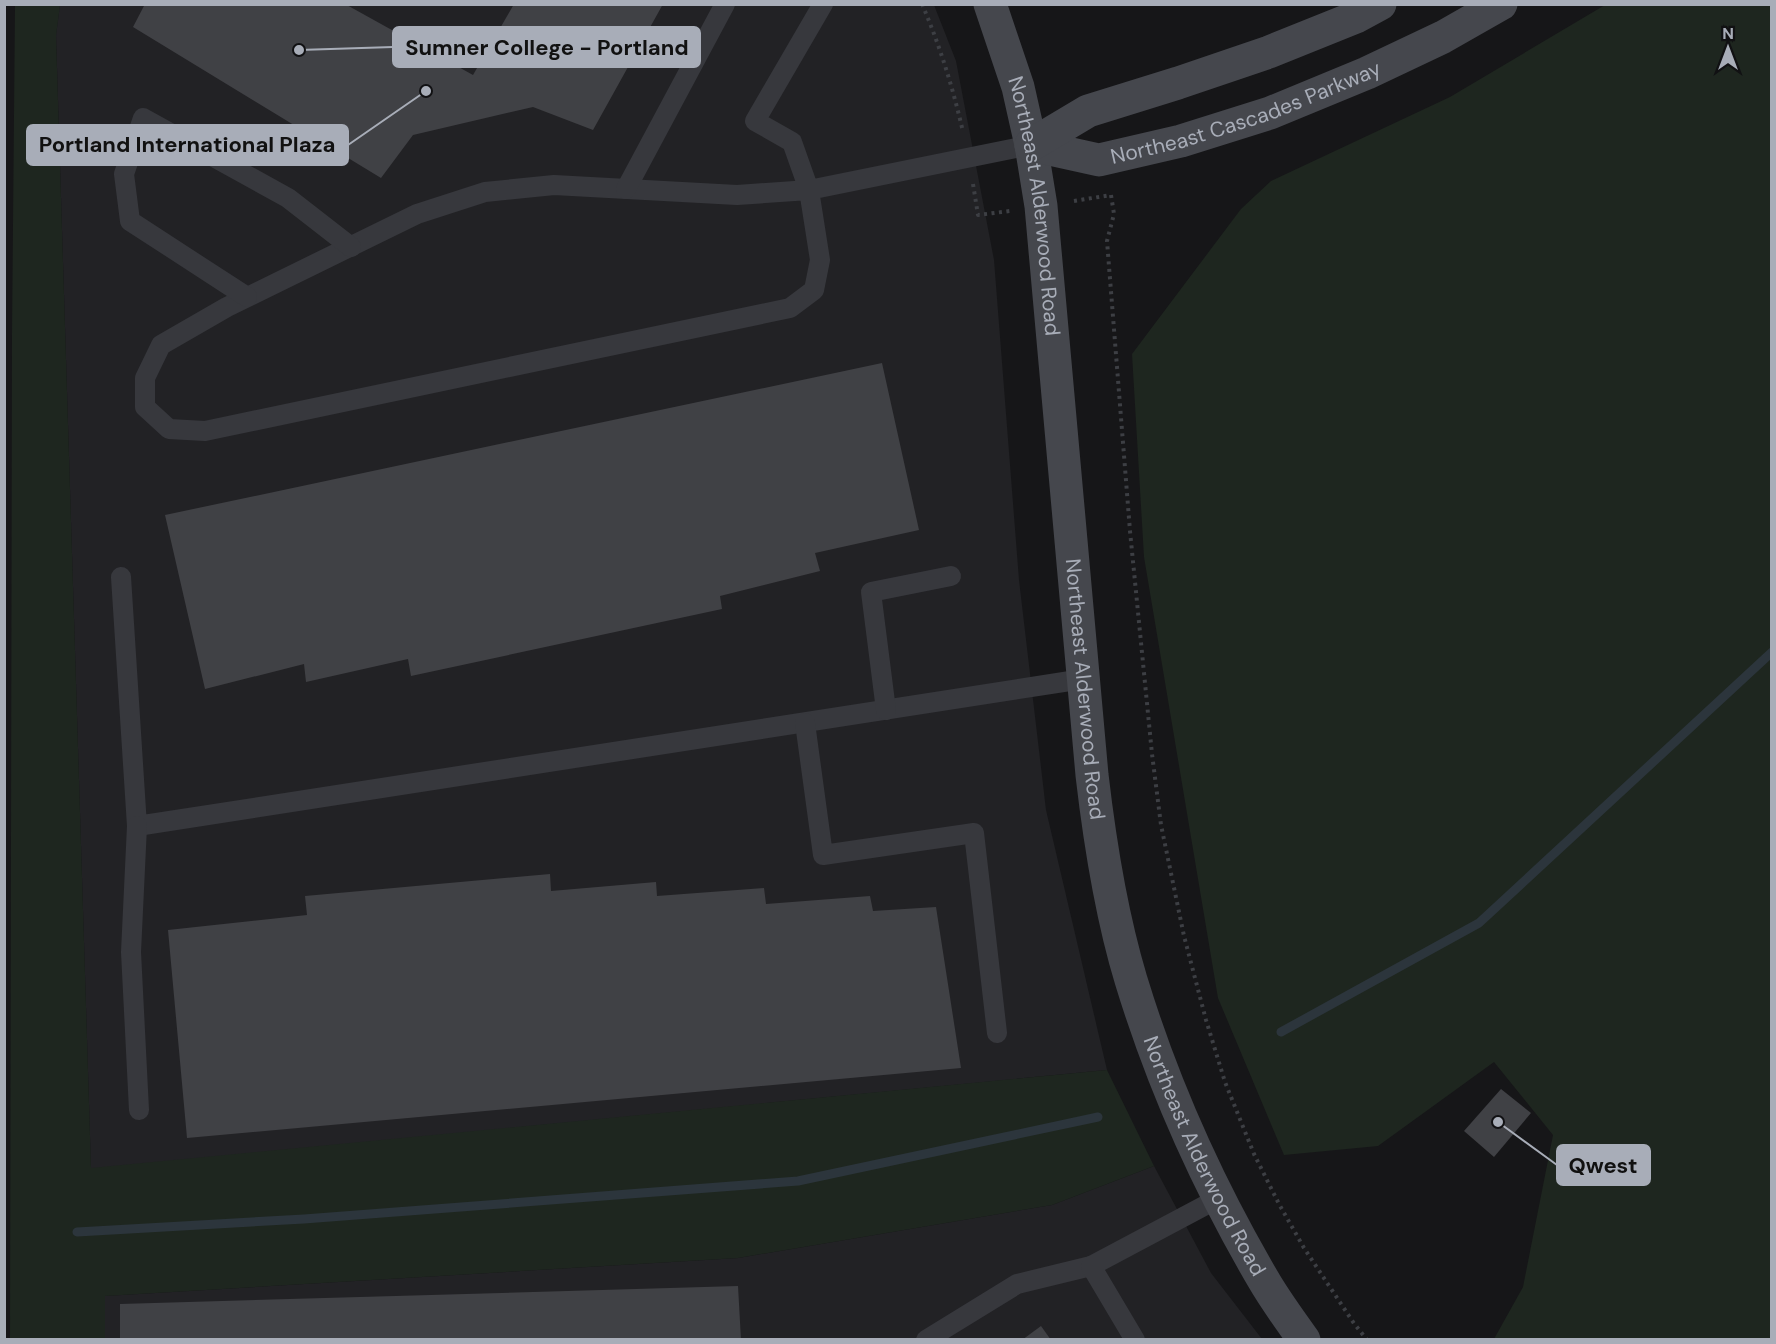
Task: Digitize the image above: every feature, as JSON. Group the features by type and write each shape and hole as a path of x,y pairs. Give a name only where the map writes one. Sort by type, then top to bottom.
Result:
{"street":[{"name":"Northeast Alderwood Road","path":"990,4 1018,87 1041,206 1092,775 1100,843 1114,913 1131,980 1188,1134 1219,1198 1264,1281 1304,1340"},
{"path":"1031,145 1088,111 1269,52 1356,17 1380,4"},
{"name":"Northeast Cascades Parkway","path":"1031,145 1099,160 1181,141 1270,113 1367,73 1443,37 1501,4"}],"lane":[{"path":"626,189 724,4"},
{"path":"823,4 755,122 792,142 809,190 820,260 814,290 790,308 205,431 169,429 145,407 145,378 161,345 227,307 417,214 485,192 554,185 737,195 809,190 1031,145"},
{"path":"247,297 130,221 124,174 144,118 288,198 351,247"},
{"path":"886,710 871,592 951,576"},
{"path":"121,577 137,826 131,952 139,1110"},
{"path":"137,826 1083,679"},
{"path":"805,723 823,855 974,833 997,1033"},
{"path":"926,1340 1017,1284 1091,1266 1219,1198"},
{"path":"1091,1266 1135,1340"}],"path":[{"path":"922,4 937,39 950,81 969,159 978,215"},
{"name":"Northeast Alderwood Road","path":"1111,195 1114,214 1107,241 1108,263 1152,754 1161,825 1184,936 1225,1082 1254,1154 1279,1204 1305,1248 1367,1340"}],"shaded area":[{"path":"60,4 934,5 956,61 994,260 1019,580 1046,810 1107,1070 91,1169 56,35"},
{"path":"15,5 60,5 56,36 91,1168 1107,1070 1154,1166 1052,1205 738,1258 105,1296 105,1339 10,1339"},
{"path":"1605,5 1771,5 1771,1339 1494,1339 1523,1287 1553,1135 1494,1062 1378,1146 1284,1155 1218,998 1144,557 1132,354 1241,209 1271,181 1450,97"},
{"path":"1154,1166 1211,1273 1262,1339 105,1340 104,1296 738,1258 1052,1205"}],"building":[{"path":"145,4 345,4 473,75 514,4 663,4 593,130 533,107 413,135 381,178 133,27"},
{"path":"882,363 919,530 815,553 820,571 720,596 722,609 411,676 408,659 306,682 304,664 205,689 165,515"},
{"path":"550,874 551,891 656,882 657,896 764,888 766,904 870,896 873,911 936,907 961,1068 187,1138 168,930 307,915 305,896"},
{"path":"1501,1089 1531,1113 1494,1157 1464,1131"},
{"path":"738,1286 741,1340 120,1340 120,1304"},
{"path":"1041,1326 1051,1340 1022,1340"}],"waterway":[{"path":"1281,1032 1479,923 1772,652"},
{"path":"77,1232 304,1219 798,1181 1098,1117"}],"place":[{"name":"Sumner College - Portland","path":"299,50"},
{"name":"Portland International Plaza","path":"426,91"},
{"name":"Qwest","path":"1498,1122"}]}
